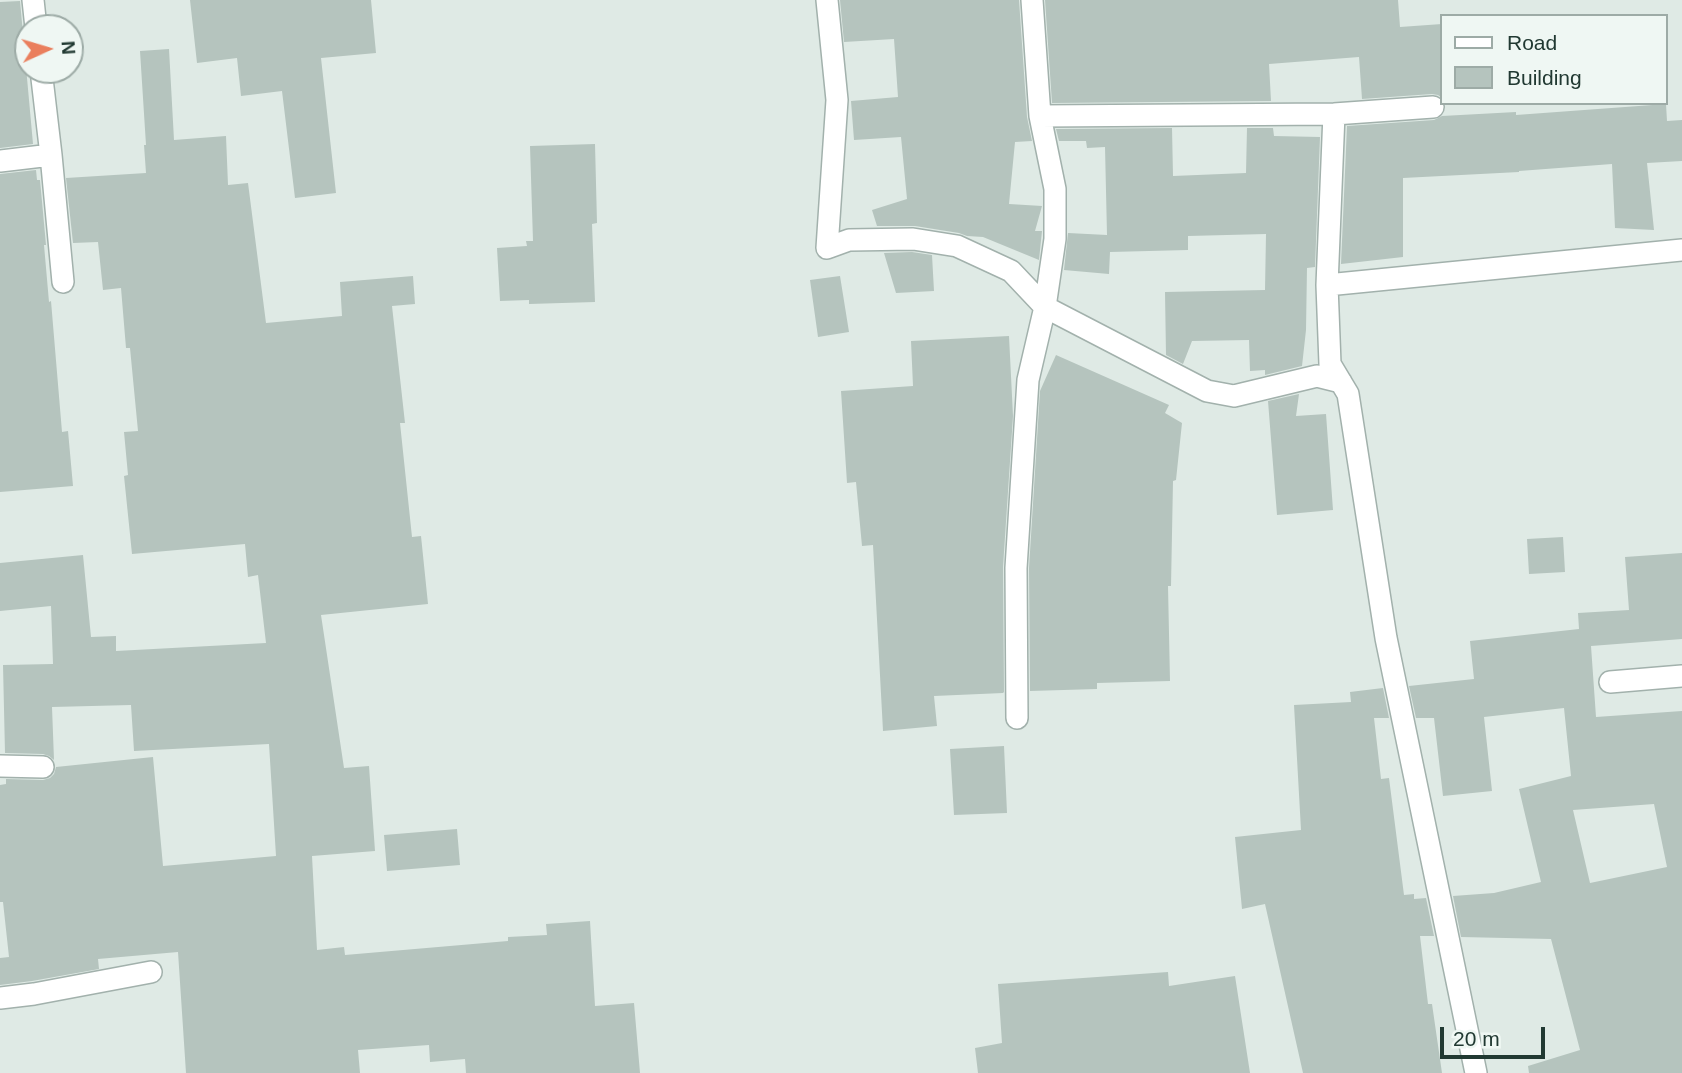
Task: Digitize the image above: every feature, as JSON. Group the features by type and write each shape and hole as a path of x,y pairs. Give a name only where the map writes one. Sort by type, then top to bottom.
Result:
{"street":[{"path":"827,0 837,100 827,248 849,240 913,239 957,246 1011,271 1045,307 1207,391 1234,396 1317,376 1341,382"},
{"path":"1017,718 1016,568 1028,380 1045,307 1055,239 1055,189 1040,116 1032,0"},
{"path":"43,84 63,282"},
{"path":"1040,116 1334,114 1433,107"},
{"path":"1334,114 1327,285 1330,364 1348,394 1386,638 1476,1073"},
{"path":"0,161 51,155"},
{"path":"1327,285 1682,250"},
{"path":"1610,682 1682,677"},
{"path":"0,766 43,767"},
{"path":"0,998 151,972"}],"building":[{"path":"190,0 371,0 376,53 321,58 336,193 295,198 282,91 241,96 237,58 197,63"},
{"path":"840,0 1019,0 1027,117 1032,141 1015,142 1009,204 1042,206 1035,231 1042,231 1039,260 983,237 915,226 877,226 872,210 907,199 901,137 854,140 851,101 898,97 894,39 844,42"},
{"path":"1045,0 1398,0 1400,27 1440,24 1440,96 1432,94 1362,99 1359,57 1269,64 1271,101 1052,103"},
{"path":"20,1 21,14 14,14 14,84 28,84 33,144 0,148 0,2"},
{"path":"169,49 174,140 226,136 228,185 248,183 266,323 342,316 340,282 413,276 415,304 392,306 405,423 400,423 412,537 421,536 428,604 321,615 344,768 369,766 375,851 312,856 317,950 344,947 345,955 508,941 508,937 547,935 546,924 590,921 595,1006 634,1003 640,1073 466,1073 465,1059 430,1062 429,1045 358,1050 360,1073 186,1073 178,952 98,959 99,969 0,985 0,958 9,957 3,902 0,902 0,785 6,784 6,779 43,780 54,774 56,767 153,757 163,866 276,856 269,744 134,751 131,705 52,707 54,760 43,754 5,753 3,665 53,664 51,606 0,611 0,563 83,555 91,637 116,636 116,651 266,643 258,575 248,577 245,544 132,554 124,476 128,475 124,432 138,431 130,348 126,348 121,288 103,290 98,242 73,243 66,178 146,173 140,51"},
{"path":"1666,105 1667,121 1682,120 1682,161 1647,163 1654,230 1615,228 1612,164 1403,178 1403,257 1341,264 1347,126 1434,120 1442,116 1516,112 1516,115"},
{"path":"1172,128 1173,176 1246,173 1247,128 1273,128 1274,136 1320,137 1315,267 1307,268 1306,330 1302,366 1265,375 1265,370 1250,371 1249,340 1192,341 1183,364 1166,355 1165,292 1265,290 1266,234 1188,236 1188,250 1110,252 1109,274 1064,270 1068,233 1107,235 1105,147 1087,148 1086,141 1059,141 1056,129"},
{"path":"595,144 597,223 592,224 595,302 529,304 529,300 500,301 497,248 527,246 526,241 533,241 530,146"},
{"path":"36,170 37,180 40,180 62,432 68,431 73,486 0,492 0,174"},
{"path":"912,252 932,255 934,291 896,293 884,253"},
{"path":"840,276 849,332 818,337 810,280"},
{"path":"1009,336 1013,416 1003,567 1004,692 934,696 937,726 883,731 873,545 862,546 856,482 847,483 841,391 913,386 911,341"},
{"path":"1056,355 1169,405 1165,413 1182,423 1176,480 1173,481 1171,586 1168,586 1170,681 1097,683 1097,689 1030,691 1029,568 1040,391"},
{"path":"1299,394 1296,416 1326,414 1333,510 1277,515 1268,401"},
{"path":"1563,537 1565,572 1529,574 1527,539"},
{"path":"1682,553 1682,639 1591,646 1596,717 1682,711 1682,1073 1529,1073 1528,1066 1580,1050 1551,939 1461,937 1453,896 1494,893 1541,882 1519,789 1571,776 1564,708 1484,717 1492,791 1443,796 1434,718 1416,718 1409,686 1474,679 1470,641 1579,629 1578,613 1629,610 1625,557","holes":["1654,804 1667,867 1590,883 1573,810"]},
{"path":"1383,688 1389,718 1374,718 1381,779 1389,778 1404,895 1414,894 1414,899 1426,898 1434,936 1420,936 1428,1004 1432,1004 1442,1073 1303,1073 1265,904 1242,909 1235,837 1301,830 1294,705 1351,702 1350,692"},
{"path":"1004,746 1007,813 954,815 950,749"},
{"path":"457,829 460,865 387,871 384,835"},
{"path":"1168,972 1169,986 1235,976 1250,1073 978,1073 975,1048 1002,1043 998,984"}]}
